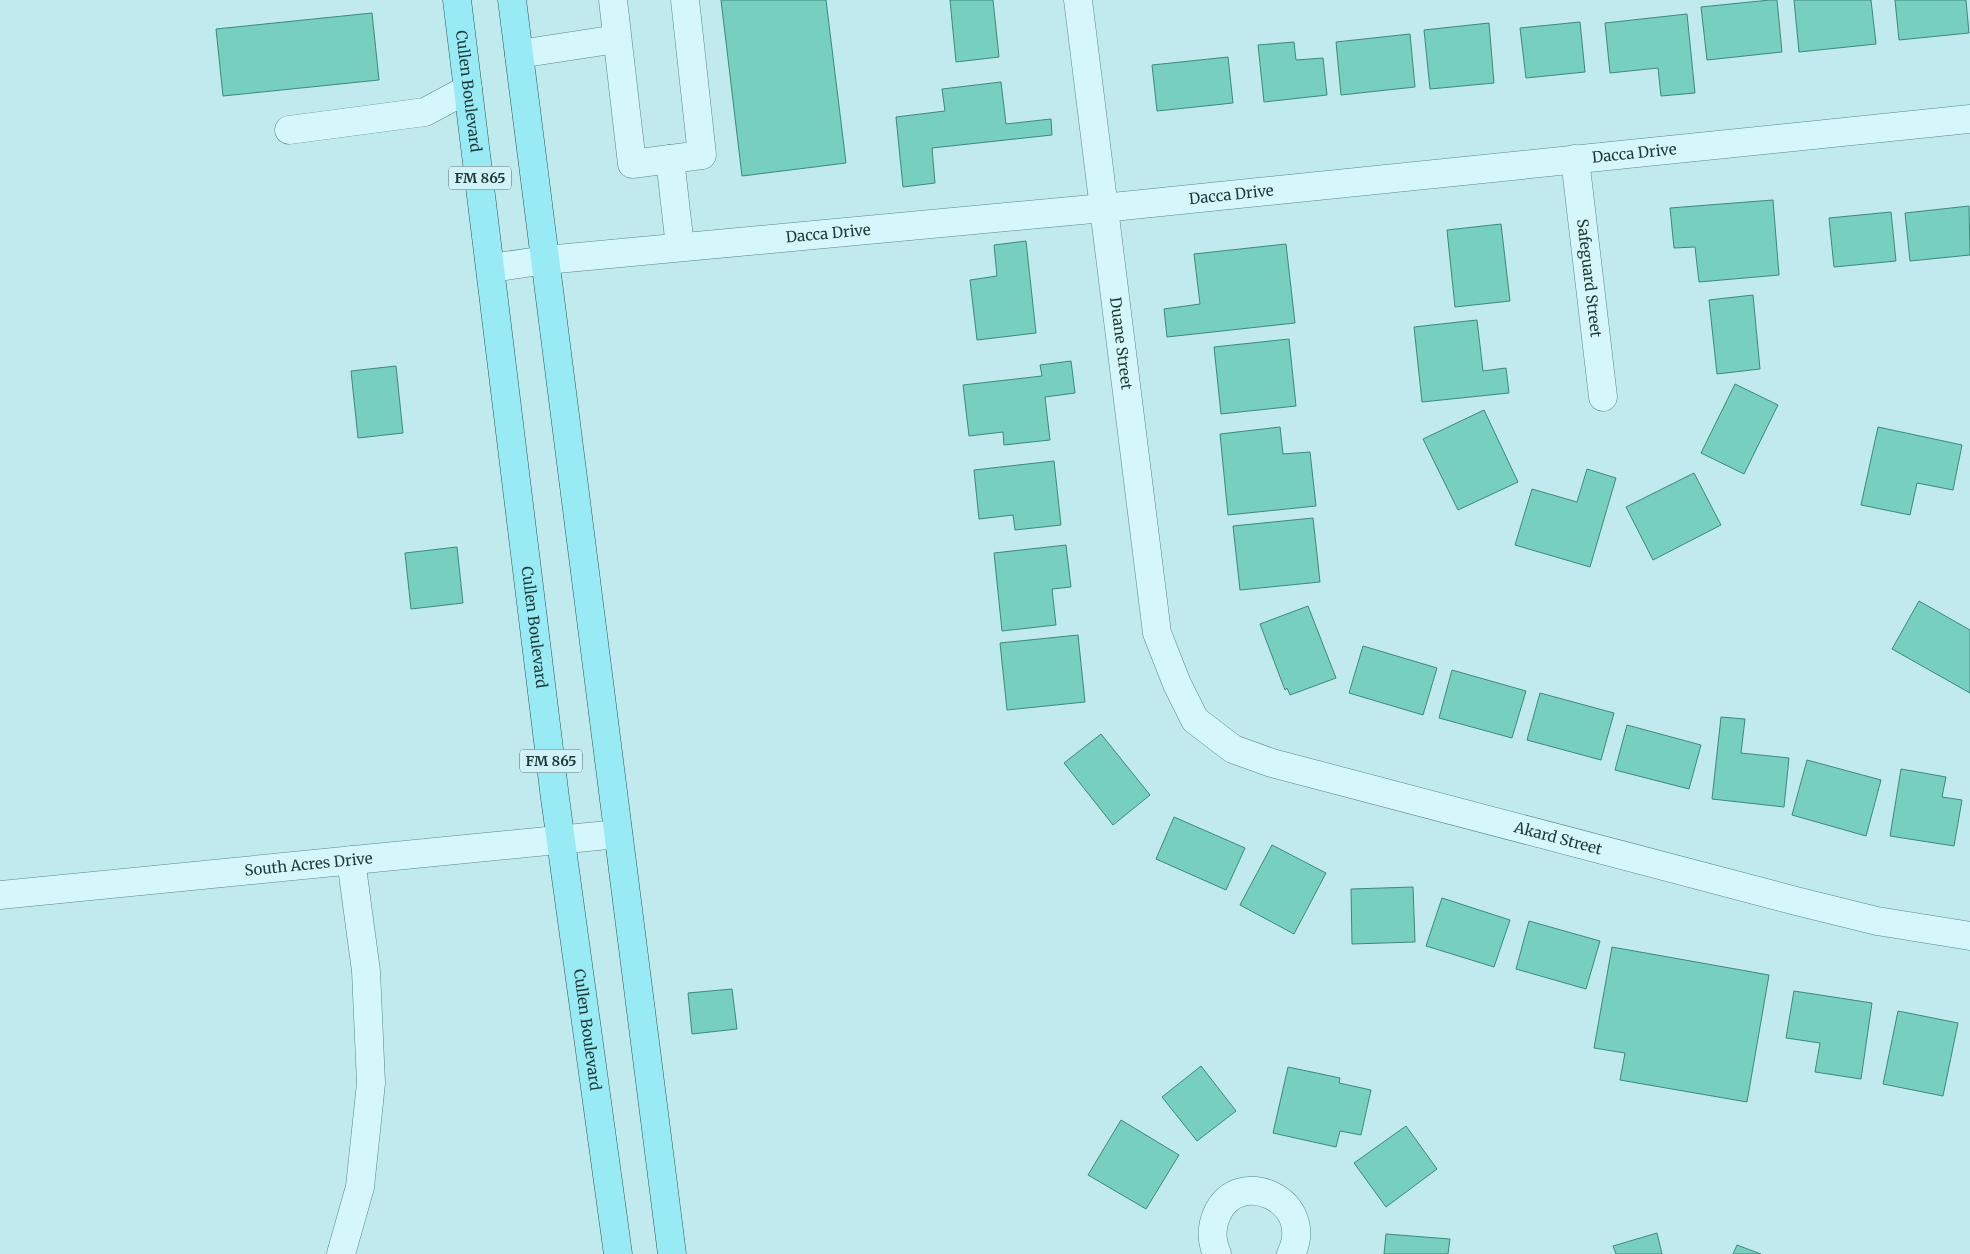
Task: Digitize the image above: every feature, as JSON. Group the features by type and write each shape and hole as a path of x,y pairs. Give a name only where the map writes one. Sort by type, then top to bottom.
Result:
{"main road":[{"name":"Cullen Boulevard","path":"457,0 561,840 618,1254"},
{"name":"FM 865","path":"512,0 672,1254"}],"street":[{"path":"613,0 632,164 702,155 685,0"},
{"name":"Duane Street","path":"1078,0 1157,633 1177,684"},
{"path":"519,54 617,39"},
{"path":"289,130 425,112 468,89"},
{"name":"Dacca Drive","path":"491,268 546,260 1103,208 1970,119"},
{"path":"670,159 680,247"},
{"name":"Safeguard Street","path":"1575,159 1603,397"},
{"name":"Akard Street","path":"1177,684 1195,720 1233,749 1272,763 1805,903 1877,920 1970,936"},
{"name":"South Acres Drive","path":"0,895 618,834"},
{"path":"341,1254 360,1187 371,1083 366,971 351,860"},
{"path":"1217,1254 1212,1239 1212,1225 1220,1207 1231,1197 1245,1192 1260,1191 1276,1196 1287,1206 1294,1218 1297,1233 1291,1254"}],"building":[{"path":"721,0 826,0 846,163 742,176"},
{"path":"950,0 993,0 999,57 956,62"},
{"path":"1777,0 1782,52 1707,60 1701,7"},
{"path":"1794,0 1871,0 1876,44 1799,52"},
{"path":"1895,0 1966,0 1969,33 1899,40"},
{"path":"372,13 379,80 223,96 216,29"},
{"path":"1687,14 1695,93 1661,96 1658,68 1610,73 1605,23"},
{"path":"1580,22 1585,72 1526,78 1520,28"},
{"path":"1489,23 1494,83 1430,89 1424,30"},
{"path":"1410,34 1415,87 1341,95 1336,42"},
{"path":"1294,42 1296,60 1323,58 1327,95 1264,102 1258,45"},
{"path":"1228,57 1233,103 1157,111 1152,65"},
{"path":"1001,82 1006,124 1051,119 1052,135 932,148 935,183 903,187 896,117 945,111 942,89"},
{"path":"1773,200 1779,275 1699,282 1695,247 1674,248 1670,208"},
{"path":"1969,206 1970,255 1910,261 1905,213"},
{"path":"1891,212 1896,261 1834,267 1829,218"},
{"path":"1501,224 1510,301 1455,307 1447,230"},
{"path":"1026,241 1036,333 977,340 970,280 997,276 994,245"},
{"path":"1286,244 1295,323 1167,337 1164,309 1200,304 1194,254"},
{"path":"1753,295 1760,369 1717,374 1709,300"},
{"path":"1477,320 1483,371 1506,368 1509,393 1422,402 1414,327"},
{"path":"1289,339 1296,406 1221,414 1214,347"},
{"path":"1071,361 1075,393 1045,397 1050,440 1004,445 1003,432 969,436 963,385 1042,376 1040,365"},
{"path":"396,366 403,433 358,438 351,371"},
{"path":"1735,384 1778,405 1744,474 1701,453"},
{"path":"1484,410 1518,482 1458,510 1423,439"},
{"path":"1280,427 1283,454 1310,452 1316,506 1228,515 1220,434"},
{"path":"1878,427 1962,445 1953,490 1917,483 1910,515 1861,505"},
{"path":"1054,461 1061,525 1015,530 1013,515 979,519 974,470"},
{"path":"1587,469 1616,478 1590,567 1515,545 1532,489 1577,502"},
{"path":"1694,473 1721,525 1653,560 1626,507"},
{"path":"1313,518 1320,582 1240,590 1233,526"},
{"path":"1066,545 1071,587 1052,589 1056,625 1002,631 994,553"},
{"path":"457,547 463,603 411,609 405,553"},
{"path":"1919,601 1970,630 1970,693 1892,649"},
{"path":"1308,606 1336,678 1290,695 1287,688 1285,690 1260,624"},
{"path":"1078,635 1085,702 1007,710 1000,643"},
{"path":"1363,646 1437,668 1423,715 1349,693"},
{"path":"1452,670 1526,691 1512,738 1439,718"},
{"path":"1540,693 1614,713 1601,760 1527,740"},
{"path":"1721,717 1745,719 1741,753 1789,758 1784,807 1712,799"},
{"path":"1627,725 1701,745 1689,789 1615,770"},
{"path":"1101,734 1150,795 1113,825 1064,763"},
{"path":"1807,760 1881,780 1866,836 1792,815"},
{"path":"1901,769 1946,777 1942,797 1962,800 1954,846 1890,836"},
{"path":"1174,817 1245,848 1226,890 1156,859"},
{"path":"1272,845 1326,873 1294,934 1240,905"},
{"path":"1413,887 1415,942 1352,944 1351,889"},
{"path":"1442,898 1510,920 1494,967 1426,946"},
{"path":"1529,921 1600,941 1586,989 1516,969"},
{"path":"1612,947 1769,975 1747,1102 1620,1080 1625,1053 1594,1048"},
{"path":"732,989 737,1029 692,1034 688,993"},
{"path":"1794,991 1872,1003 1861,1079 1815,1072 1820,1043 1786,1038"},
{"path":"1898,1011 1958,1023 1943,1096 1883,1084"},
{"path":"1201,1066 1236,1111 1197,1141 1162,1097"},
{"path":"1288,1067 1340,1078 1339,1083 1371,1090 1361,1135 1340,1131 1336,1147 1273,1133"},
{"path":"1121,1120 1179,1155 1146,1209 1088,1175"},
{"path":"1406,1126 1437,1169 1386,1207 1354,1163"},
{"path":"1657,1233 1662,1254 1616,1254 1613,1246"},
{"path":"1386,1234 1450,1239 1448,1254 1384,1254"},
{"path":"1737,1245 1761,1254 1733,1254"}]}
